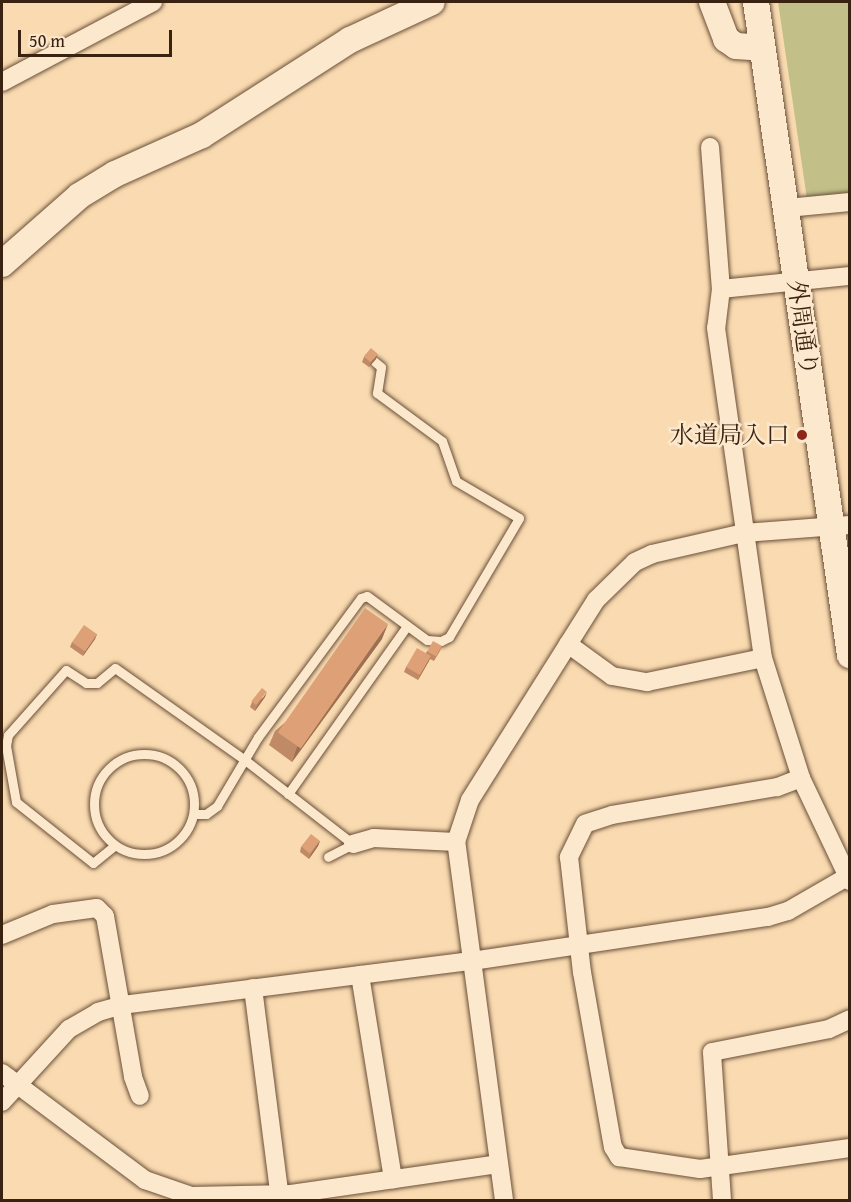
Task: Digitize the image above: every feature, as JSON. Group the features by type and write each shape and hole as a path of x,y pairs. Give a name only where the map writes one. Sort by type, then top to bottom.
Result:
{"street":[{"path":"2,82 153,2"},
{"path":"2,264 79,196 115,174 202,135 350,40 432,2"},
{"path":"712,2 726,39 736,46 762,48"},
{"name":"外周通り","path":"756,2 796,281 840,526 849,655"},
{"path":"2,1102 69,1029 122,1005 472,961 768,917 788,912 848,879 801,778 763,658 716,328 721,289 710,147"},
{"path":"787,208 849,202"},
{"path":"721,289 849,276"},
{"path":"504,1200 456,842 462,819 482,777 603,592 635,562 652,554 744,533 840,526"},
{"path":"568,644 612,676 646,682 763,658"},
{"path":"801,778 777,787 612,815 585,824 569,857 582,972 612,1147 628,1161 700,1169 721,1164 849,1148"},
{"path":"352,844 374,838 456,842"},
{"path":"2,935 54,914 97,908 105,916 133,1077 140,1096"},
{"path":"360,975 393,1179"},
{"path":"254,988 279,1198"},
{"path":"722,1200 712,1052 829,1029 849,1019"},
{"path":"2,1073 157,1187 209,1199 256,1193 279,1198 498,1164"}],"lane":[{"path":"194,814 206,814 217,806 245,759 362,598 367,596 426,640 449,637 519,518 456,481 442,441 377,393 381,367 375,362"},
{"path":"288,794 407,626"},
{"path":"114,846 93,863 16,802 6,746 8,735 66,670 86,683 97,683 115,668 245,759 352,844 328,856"},
{"path":"149,753 178,767 194,797 194,814 176,843 161,851 144,854 114,846 95,816 93,800 97,784 118,760 149,753"}],"shaded area":[{"path":"778,2 849,2 849,193 807,199"}],"building":[{"path":"371,348 378,354 371,362 364,356"},
{"path":"365,608 388,624 301,749 278,733"},
{"path":"84,625 97,634 85,651 72,642"},
{"path":"433,641 442,646 436,656 427,651"},
{"path":"417,648 431,656 420,675 406,667"},
{"path":"262,688 267,692 256,705 251,701"},
{"path":"311,834 320,841 310,853 301,847"}],"place":[{"name":"水道局入口","path":"802,435"}]}
